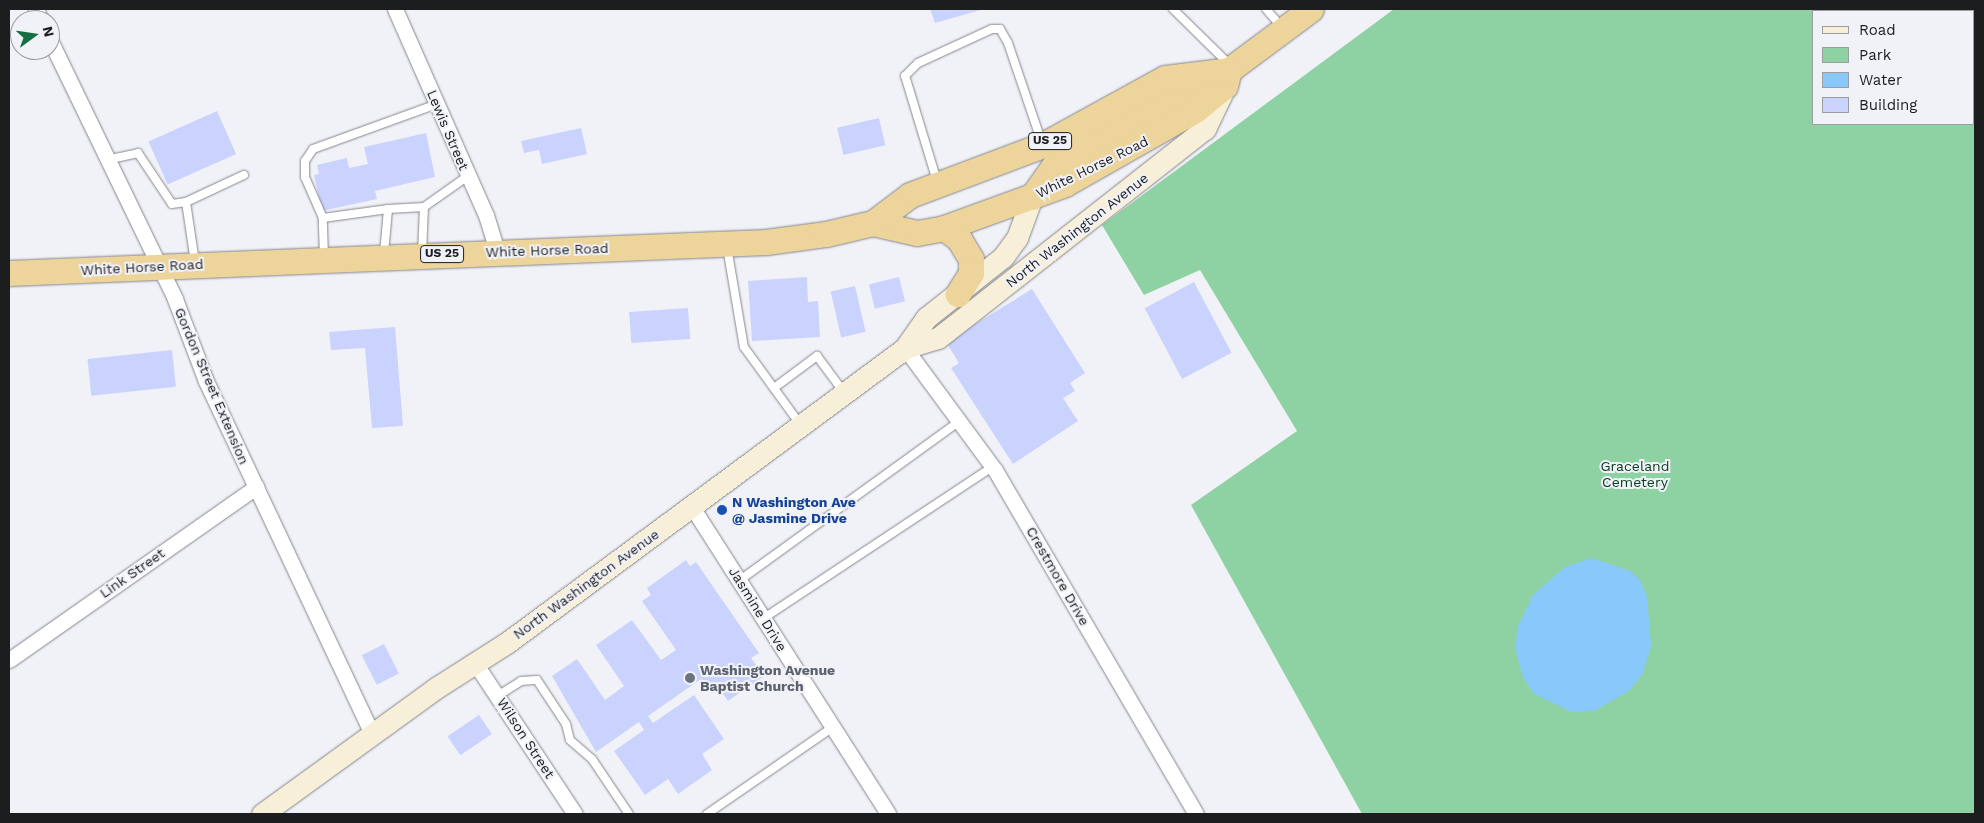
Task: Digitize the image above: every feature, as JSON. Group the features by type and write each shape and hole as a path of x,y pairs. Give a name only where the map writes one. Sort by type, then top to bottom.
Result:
{"highway":[{"name":"White Horse Road","path":"9,273 726,242 826,234 873,223 910,195 1043,145 1165,78 1229,74 1311,9"},
{"path":"1032,197 1054,166 1229,74"},
{"name":"White Horse Road","path":"873,223 917,233 944,228 1032,197"},
{"path":"944,228 959,239 971,259 971,273 958,294"}],"main road":[{"name":"North Washington Avenue","path":"905,348 938,338 1205,129 1229,74"},
{"name":"North Washington Avenue","path":"262,814 372,733 475,663 692,507 905,348 926,318 1004,257 1017,238 1032,197"}],"street":[{"name":"Lewis Street","path":"395,9 468,176 497,252"},
{"name":"Gordon Street Extension","path":"59,60 158,267 256,487 372,733"},
{"name":"Crestmore Drive","path":"905,348 961,420 992,467 1196,814"},
{"name":"Link Street","path":"9,660 256,487"},
{"name":"Jasmine Drive","path":"692,507 888,814"},
{"name":"Wilson Street","path":"475,663 499,695 575,814"}],"lane":[{"path":"1173,9 1229,74"},
{"path":"1266,9 1285,30"},
{"path":"938,185 905,76 918,63 992,29 1000,29 1008,43 1043,145"},
{"path":"324,259 323,218 305,177 305,161 313,149 437,104"},
{"path":"106,160 138,153 172,204 186,202 244,175"},
{"path":"323,218 424,207 468,176"},
{"path":"186,202 196,264"},
{"path":"422,255 424,207"},
{"path":"384,257 388,210"},
{"path":"726,242 744,347 801,425"},
{"path":"774,388 817,356 844,393"},
{"path":"740,580 961,420"},
{"path":"764,618 992,467"},
{"path":"499,695 530,678 537,680 566,724 570,740 592,759 629,814"},
{"path":"707,814 833,727"}],"green space":[{"name":"Graceland Cemetery","path":"1394,9 1883,9 1812,10 1812,125 1974,125 1974,10 1957,10 1975,9 1975,814 1362,814 1191,505 1297,431 1200,270 1144,295 1102,225"}],"water":[{"path":"1592,558 1630,571 1640,580 1647,597 1651,646 1642,675 1629,691 1594,711 1572,712 1534,694 1523,677 1515,648 1518,626 1533,595 1565,567"}],"building":[{"path":"930,9 984,9 935,23"},
{"path":"217,111 236,154 168,184 148,142"},
{"path":"879,118 885,145 843,155 837,128"},
{"path":"581,128 587,154 542,164 539,150 524,153 521,141"},
{"path":"426,133 435,177 375,191 377,199 322,211 314,175 319,174 317,165 347,158 349,168 368,164 364,147"},
{"path":"807,277 808,302 818,301 820,337 752,341 748,281"},
{"path":"899,277 905,301 875,309 869,284"},
{"path":"1194,282 1232,353 1182,379 1145,308"},
{"path":"855,286 866,332 841,337 831,292"},
{"path":"1032,289 1085,373 1070,383 1075,391 1063,398 1078,421 1013,464 951,368 959,363 946,342"},
{"path":"688,308 690,339 631,343 629,312"},
{"path":"395,327 403,426 372,428 365,348 331,350 329,332"},
{"path":"172,350 176,387 91,396 87,359"},
{"name":"Washington Avenue Baptist Church","path":"686,560 690,566 696,562 759,653 751,658 764,676 728,701 715,682 706,688 701,679 648,716 653,723 694,695 724,739 702,754 712,770 678,794 668,779 645,795 614,751 644,730 639,722 596,752 552,676 577,659 605,700 624,686 596,645 632,620 661,660 676,650 642,601 651,595 647,588"},
{"path":"384,644 399,673 377,685 362,655"},
{"path":"479,715 492,734 460,755 447,736"}],"place":[{"name":"N Washington Ave @ Jasmine Drive","path":"722,510"},
{"name":"Washington Avenue Baptist Church","path":"690,678"}]}
